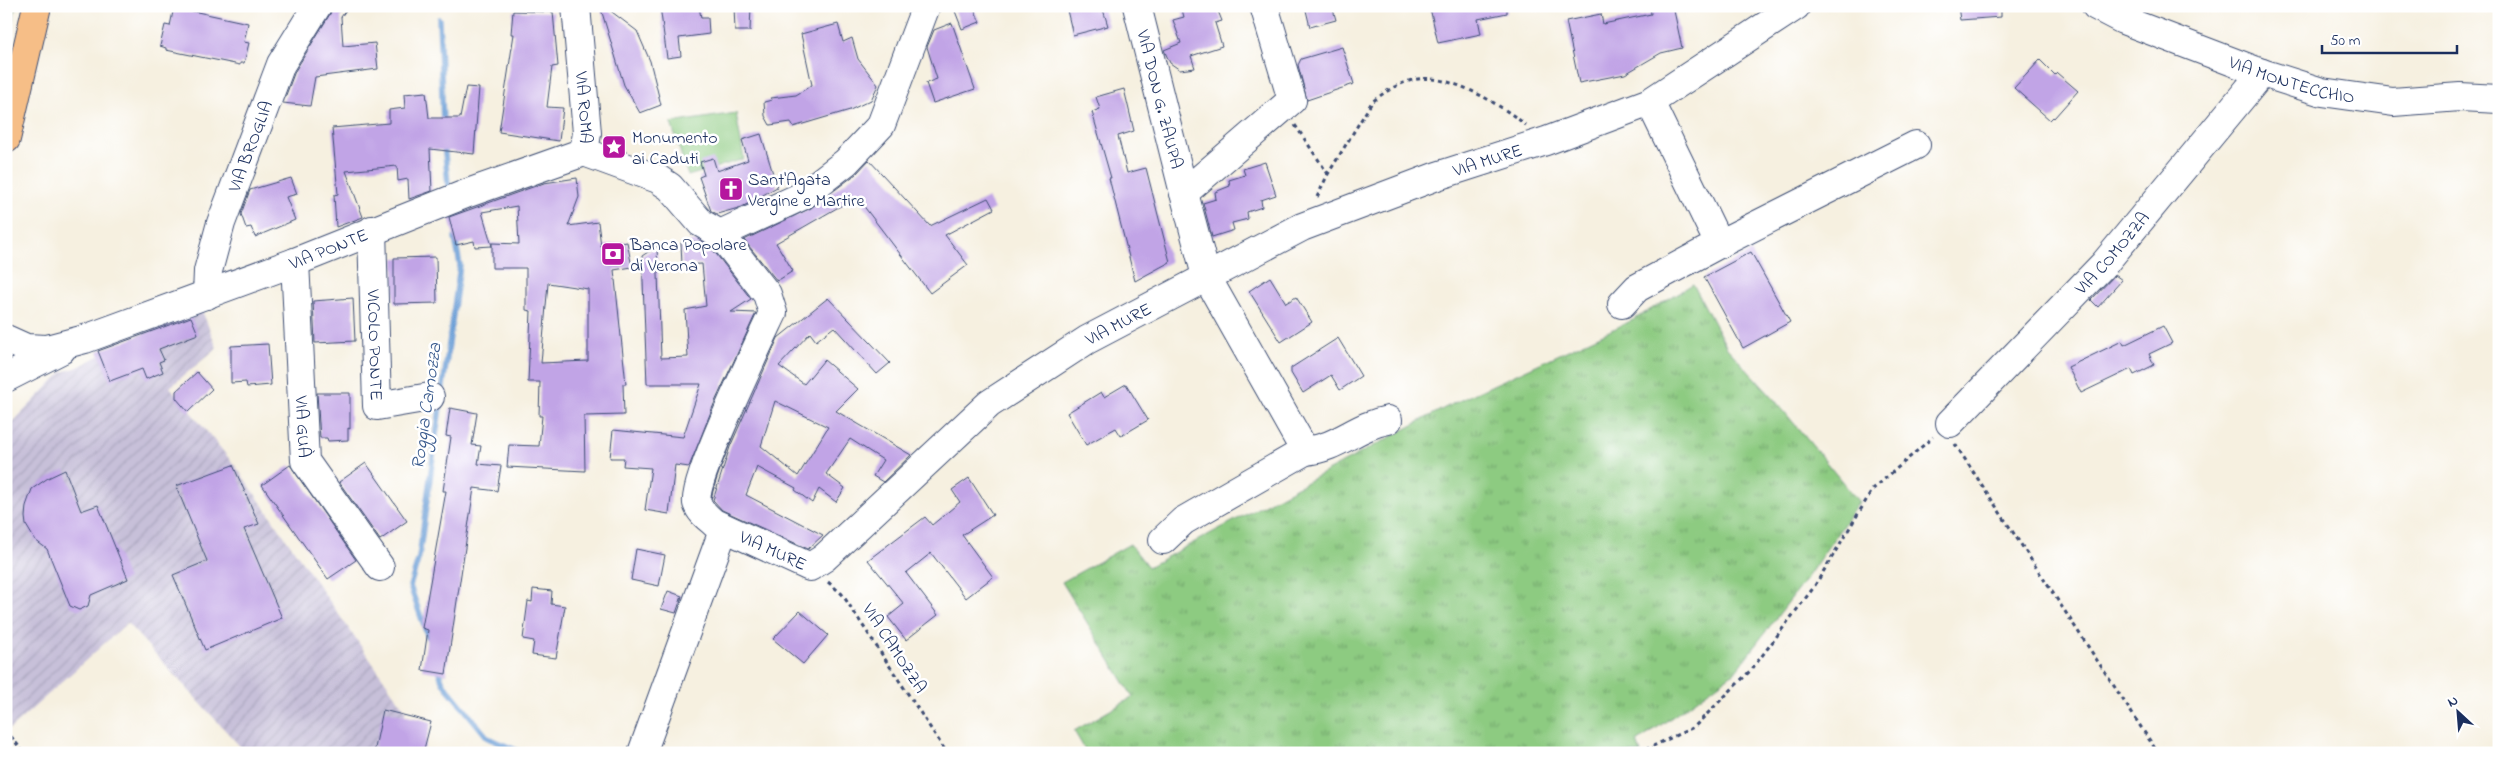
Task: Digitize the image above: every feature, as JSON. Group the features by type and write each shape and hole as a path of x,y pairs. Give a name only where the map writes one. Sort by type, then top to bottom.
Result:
{"main road":[{"path":"6,139 38,6"}],"street":[{"name":"VIA BROGLIA","path":"207,295 208,271 221,222 281,64 317,6"},
{"name":"VIA ROMA","path":"576,6 587,133 584,152 658,179 670,187 701,222 720,234 767,294"},
{"path":"720,234 802,196 846,162 881,125 926,6"},
{"name":"VIA DON G. ZAUPA","path":"1137,6 1206,276 1306,451"},
{"path":"1264,6 1292,100 1282,109"},
{"name":"VIA MURE","path":"767,294 773,312 730,407 699,483 697,502 704,514 724,528 810,567 824,558 990,404 1087,340 1206,276 1302,228 1437,176 1546,140 1650,102 1761,17 1796,6"},
{"name":"VIA MONTECCHIO","path":"2096,6 2123,20 2262,73 2322,92 2393,102 2460,98 2499,99"},
{"name":"VIA COMOZZA","path":"1950,423 2104,264 2262,73"},
{"path":"1650,102 1719,244"},
{"name":"VIA DON G. ZAUPA","path":"1184,192 1282,109"},
{"path":"1622,304 1637,288 1916,144"},
{"name":"VIA PONTE","path":"6,339 26,348 47,349 73,343 295,262 468,193 584,152"},
{"name":"VICOLO PONTE","path":"372,230 377,406 430,398"},
{"name":"VIA GUÀ","path":"295,262 305,461 380,567"},
{"name":"VIA PONTE","path":"6,378 73,343"},
{"path":"1163,540 1183,521 1306,451 1324,449 1370,423 1388,420"},
{"path":"642,753 724,528"}],"path":[{"path":"1302,228 1328,174 1372,102 1382,94 1409,81 1421,79 1444,81 1477,93 1511,113 1546,140"},
{"path":"1282,109 1309,144 1328,174"},
{"path":"1638,753 1694,727 1752,669 1814,587 1874,488 1950,423 1956,445 2158,753"},
{"name":"VIA CAMOZZA","path":"810,567 842,594 947,753"},
{"path":"6,730 24,753"}],"shaded area":[{"path":"201,308 217,348 170,387 237,468 406,711 388,753 246,753 127,623 10,729 6,724 6,429 62,372 76,368 170,319"}],"green space":[{"path":"6,6 16,6 6,47"},
{"path":"736,113 744,159 688,176 671,123"},
{"path":"1693,284 1727,348 1773,398 1859,502 1806,579 1734,673 1637,742 1641,753 1087,753 1074,731 1133,697 1062,582 1130,544 1148,567 1452,404 1633,320"}],"building":[{"path":"333,6 349,6 341,17 343,46 375,43 378,69 315,77 310,106 283,103 295,71"},
{"path":"600,6 604,6 637,31 650,61 661,105 640,113 624,85"},
{"path":"660,6 699,6 701,18 708,18 709,34 679,38 681,56 667,58"},
{"path":"734,6 751,6 750,31 735,31"},
{"path":"953,6 973,6 980,22 962,29"},
{"path":"1066,6 1102,6 1108,26 1073,35"},
{"path":"1181,6 1216,6 1222,21 1215,23 1222,46 1191,56 1195,68 1180,70 1170,63 1164,50 1181,43 1173,20 1184,17"},
{"path":"1305,6 1332,6 1336,20 1310,27"},
{"path":"1438,6 1507,6 1507,13 1478,19 1481,34 1438,43 1430,8"},
{"path":"1650,6 1673,6 1682,48 1661,53 1625,74 1579,83 1566,21 1601,14 1603,24 1651,14"},
{"path":"1958,6 2001,6 2001,17 1960,20"},
{"path":"174,7 248,23 244,42 249,43 244,63 240,63 240,65 166,50 166,48 160,46 165,25 170,26"},
{"path":"513,11 553,12 558,66 552,67 547,107 563,108 559,141 499,132 514,34 511,34"},
{"path":"952,23 975,89 933,103 926,83 937,79 927,47 934,30"},
{"path":"838,24 843,42 852,38 858,59 878,85 871,100 850,110 793,127 791,122 770,125 765,116 764,102 772,100 771,98 796,95 812,85 801,34"},
{"path":"1342,47 1354,84 1307,100 1298,65 1301,59"},
{"path":"2040,60 2055,75 2057,73 2078,91 2050,120 2014,88"},
{"path":"466,87 479,88 474,154 430,149 432,191 409,199 408,179 398,181 397,166 346,171 363,217 336,227 334,195 338,194 332,128 389,123 389,110 405,108 404,94 426,92 429,118 460,118"},
{"path":"1124,89 1134,131 1118,136 1127,173 1146,168 1170,262 1135,281 1109,178 1111,178 1092,112 1100,109 1096,97"},
{"path":"761,134 777,187 742,207 717,214 711,211 699,177 704,175 700,162 713,158 717,171 748,160 742,140"},
{"path":"869,160 930,226 988,198 994,209 945,235 968,265 930,293 859,200 853,205 849,201 776,243 793,271 777,281 744,240 811,208 856,174"},
{"path":"1265,162 1276,195 1261,200 1262,207 1247,212 1248,219 1232,223 1234,230 1212,237 1203,203 1216,199 1215,192 1230,186 1229,180 1245,175 1243,169"},
{"path":"291,178 297,194 286,197 295,220 255,237 251,227 246,228 241,214 250,190"},
{"path":"577,178 579,197 568,226 598,222 601,246 627,242 632,267 614,270 626,384 623,384 624,415 584,416 585,471 507,467 509,445 539,446 542,416 539,416 540,382 528,382 531,311 526,310 526,268 492,268 492,246 475,247 474,241 456,245 449,217 544,183","holes":["517,206 519,244 492,243 492,246 482,212","548,283 588,289 588,361 541,363"]},
{"path":"701,241 710,246 751,299 731,312 756,313 714,404 689,467 675,465 669,514 645,510 651,468 623,466 624,458 610,458 613,430 683,437 701,384 647,384 642,256 657,246 661,358 688,357 685,310 706,306 702,264 682,265 681,243"},
{"path":"1751,252 1790,322 1743,348 1704,277"},
{"path":"436,257 437,303 394,304 394,258"},
{"path":"2115,275 2122,280 2098,307 2091,300"},
{"path":"1270,277 1286,303 1296,297 1312,322 1281,342 1249,291"},
{"path":"353,298 355,341 315,343 313,301"},
{"path":"828,298 890,363 877,374 834,327 816,341 810,333 779,366 804,384 824,360 858,389 836,411 911,455 883,482 873,476 883,460 850,439 826,474 845,488 836,502 819,489 812,503 795,490 796,488 757,467 746,495 823,535 808,549 722,510 713,500 730,447 778,338","holes":["775,401 828,427 798,476 761,446"]},
{"path":"191,317 198,334 159,349 164,360 159,362 163,372 146,379 142,369 110,381 98,351"},
{"path":"2163,326 2172,343 2149,354 2154,365 2134,375 2131,369 2081,393 2068,367 2122,341 2124,345"},
{"path":"1338,338 1361,376 1340,390 1331,375 1303,393 1291,373 1291,368"},
{"path":"268,344 271,385 247,387 246,382 231,383 231,346"},
{"path":"197,372 212,389 188,412 176,398 176,391"},
{"path":"1126,384 1148,420 1121,436 1116,428 1086,445 1067,413 1101,392 1104,397"},
{"path":"317,393 350,393 350,429 348,428 348,440 328,441 327,438 320,438"},
{"path":"450,408 477,413 472,445 481,446 478,464 501,466 497,491 474,488 446,674 422,670 428,630 422,628 446,491 443,491 451,437 446,436"},
{"path":"366,463 407,521 380,540 339,482"},
{"path":"233,465 259,524 244,529 282,618 205,650 173,575 207,561 176,486"},
{"path":"290,465 356,560 328,579 262,485"},
{"path":"65,470 81,511 98,505 128,579 91,595 88,606 79,610 70,606 47,549 35,540 26,525 25,517 26,506 32,489 48,478"},
{"path":"969,478 993,515 962,535 993,577 966,598 931,553 906,573 938,615 906,640 888,617 904,604 868,560 925,517 932,525 960,502 952,490"},
{"path":"636,549 665,555 659,586 631,580"},
{"path":"533,589 552,591 551,604 565,606 556,658 532,655 534,641 523,639 528,601 532,602"},
{"path":"668,591 682,596 676,613 661,609"},
{"path":"800,611 828,635 803,664 773,639"},
{"path":"383,710 431,722 423,753 374,753"}],"waterway":[{"name":"Roggia Camozza","path":"439,19 443,124"},
{"name":"Roggia Camozza","path":"444,144 449,194"},
{"name":"Roggia Camozza","path":"430,643 410,586 419,557 460,265 455,238"},
{"name":"Roggia Camozza","path":"437,666 443,683 488,738 523,753"}],"place":[{"name":"Monumento ai Caduti","path":"614,147"},
{"name":"Sant'Agata Vergine e Martire","path":"731,189"},
{"name":"Banca Popolare di Verona","path":"613,254"}]}
